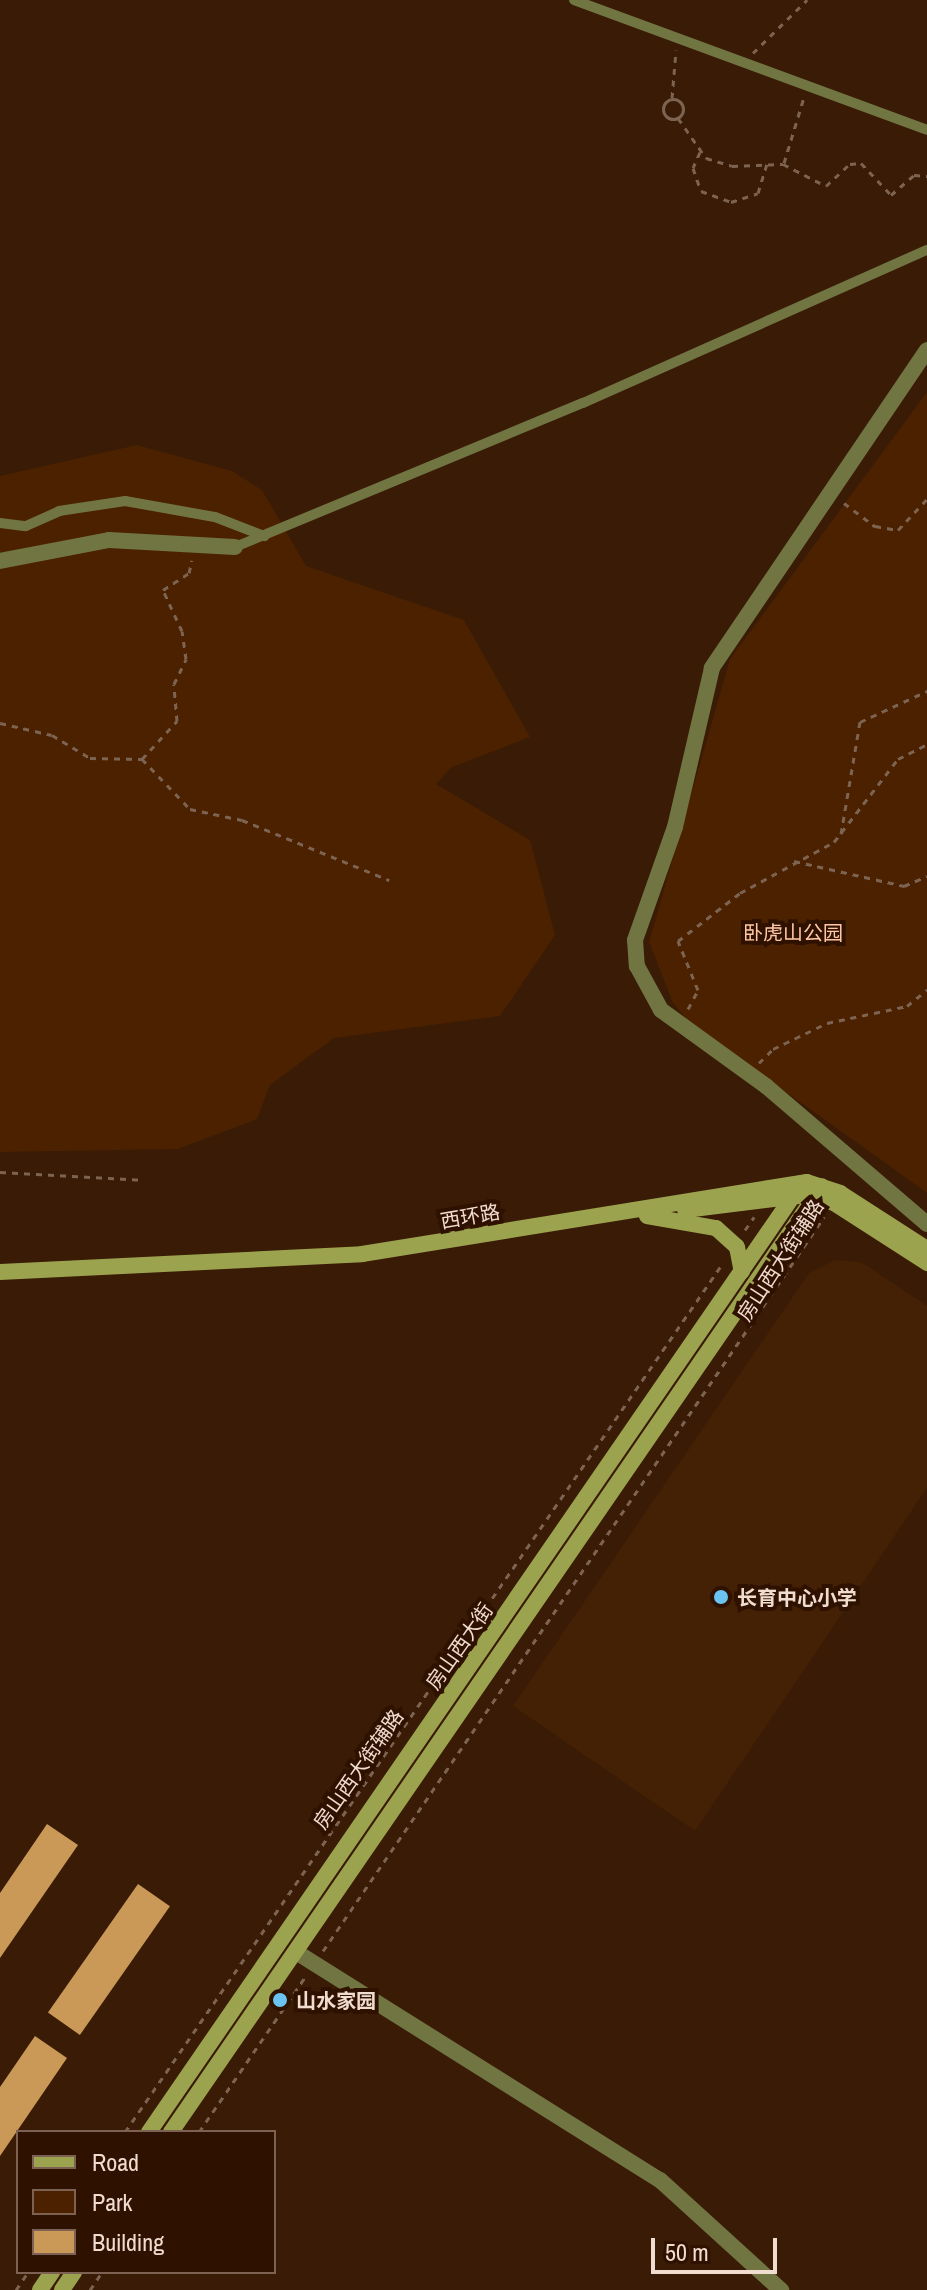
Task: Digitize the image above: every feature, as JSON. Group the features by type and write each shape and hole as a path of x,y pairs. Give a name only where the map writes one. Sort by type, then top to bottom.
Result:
{"main road":[{"name":"西环路","path":"0,1282 327,1267 768,1196 799,1188"},
{"name":"西环路","path":"0,1272 362,1254 799,1188 818,1191 927,1249"},
{"name":"房山西大街","path":"150,2130 799,1188"},
{"name":"西环路","path":"818,1191 927,1263"},
{"name":"房山西大街","path":"172,2130 818,1191"},
{"path":"647,1216 716,1228 737,1247 742,1272"}],"street":[{"path":"927,350 833,495 712,668 701,700 675,827 635,940 647,992 678,1026 748,1073 927,1224"},
{"path":"0,561 109,540 196,540 235,547"},
{"path":"296,1952 660,2180 781,2290"}],"lane":[{"path":"574,0 927,130"},
{"path":"235,547 927,250"},
{"path":"0,523 26,526 59,511 125,501 215,517 264,536"}],"path":[{"path":"745,63 807,0"},
{"path":"677,38 672,99 663,110 678,118 700,152 732,166 783,164 826,186 861,163 891,195 914,175 927,176"},
{"path":"783,164 808,86"},
{"path":"672,99 683,106 678,118"},
{"path":"700,152 693,168 701,191 731,202 758,193 767,163"},
{"path":"833,495 875,526 898,530 927,499"},
{"path":"142,759 177,721 174,684 186,659 182,631 163,590 189,573 196,540"},
{"path":"841,834 860,722 927,691"},
{"path":"0,723 52,735 90,758 142,759 190,809 242,820 389,880"},
{"path":"678,1026 698,990 678,941 794,861 841,834 898,759 927,744"},
{"path":"794,861 904,886 927,876"},
{"path":"748,1073 773,1049 801,1034 859,1013 907,1006 927,990"},
{"path":"0,1172 141,1180"},
{"path":"737,1242 768,1196"},
{"name":"房山西大街辅路","path":"200,2130 834,1203"},
{"name":"房山西大街辅路","path":"126,2130 730,1254"}],"shaded area":[{"name":"长育中心小学","path":"835,1260 861,1262 927,1306 927,1488 695,1831 513,1706 809,1273"}],"green space":[{"name":"卧虎山公园","path":"927,392 927,1193 690,1023 673,1003 649,942 730,659"},
{"path":"137,445 232,471 262,490 306,566 464,620 530,737 452,767 436,784 530,840 555,935 500,1016 334,1038 270,1085 257,1119 178,1149 0,1152 0,476"}],"building":[{"path":"47,1824 78,1845 0,1958 0,1893"},
{"path":"138,1884 170,1906 80,2035 48,2013"},
{"path":"35,2036 67,2058 0,2156 0,2087"}],"place":[{"name":"长育中心小学","path":"721,1597"},
{"name":"山水家园","path":"280,2000"}]}
